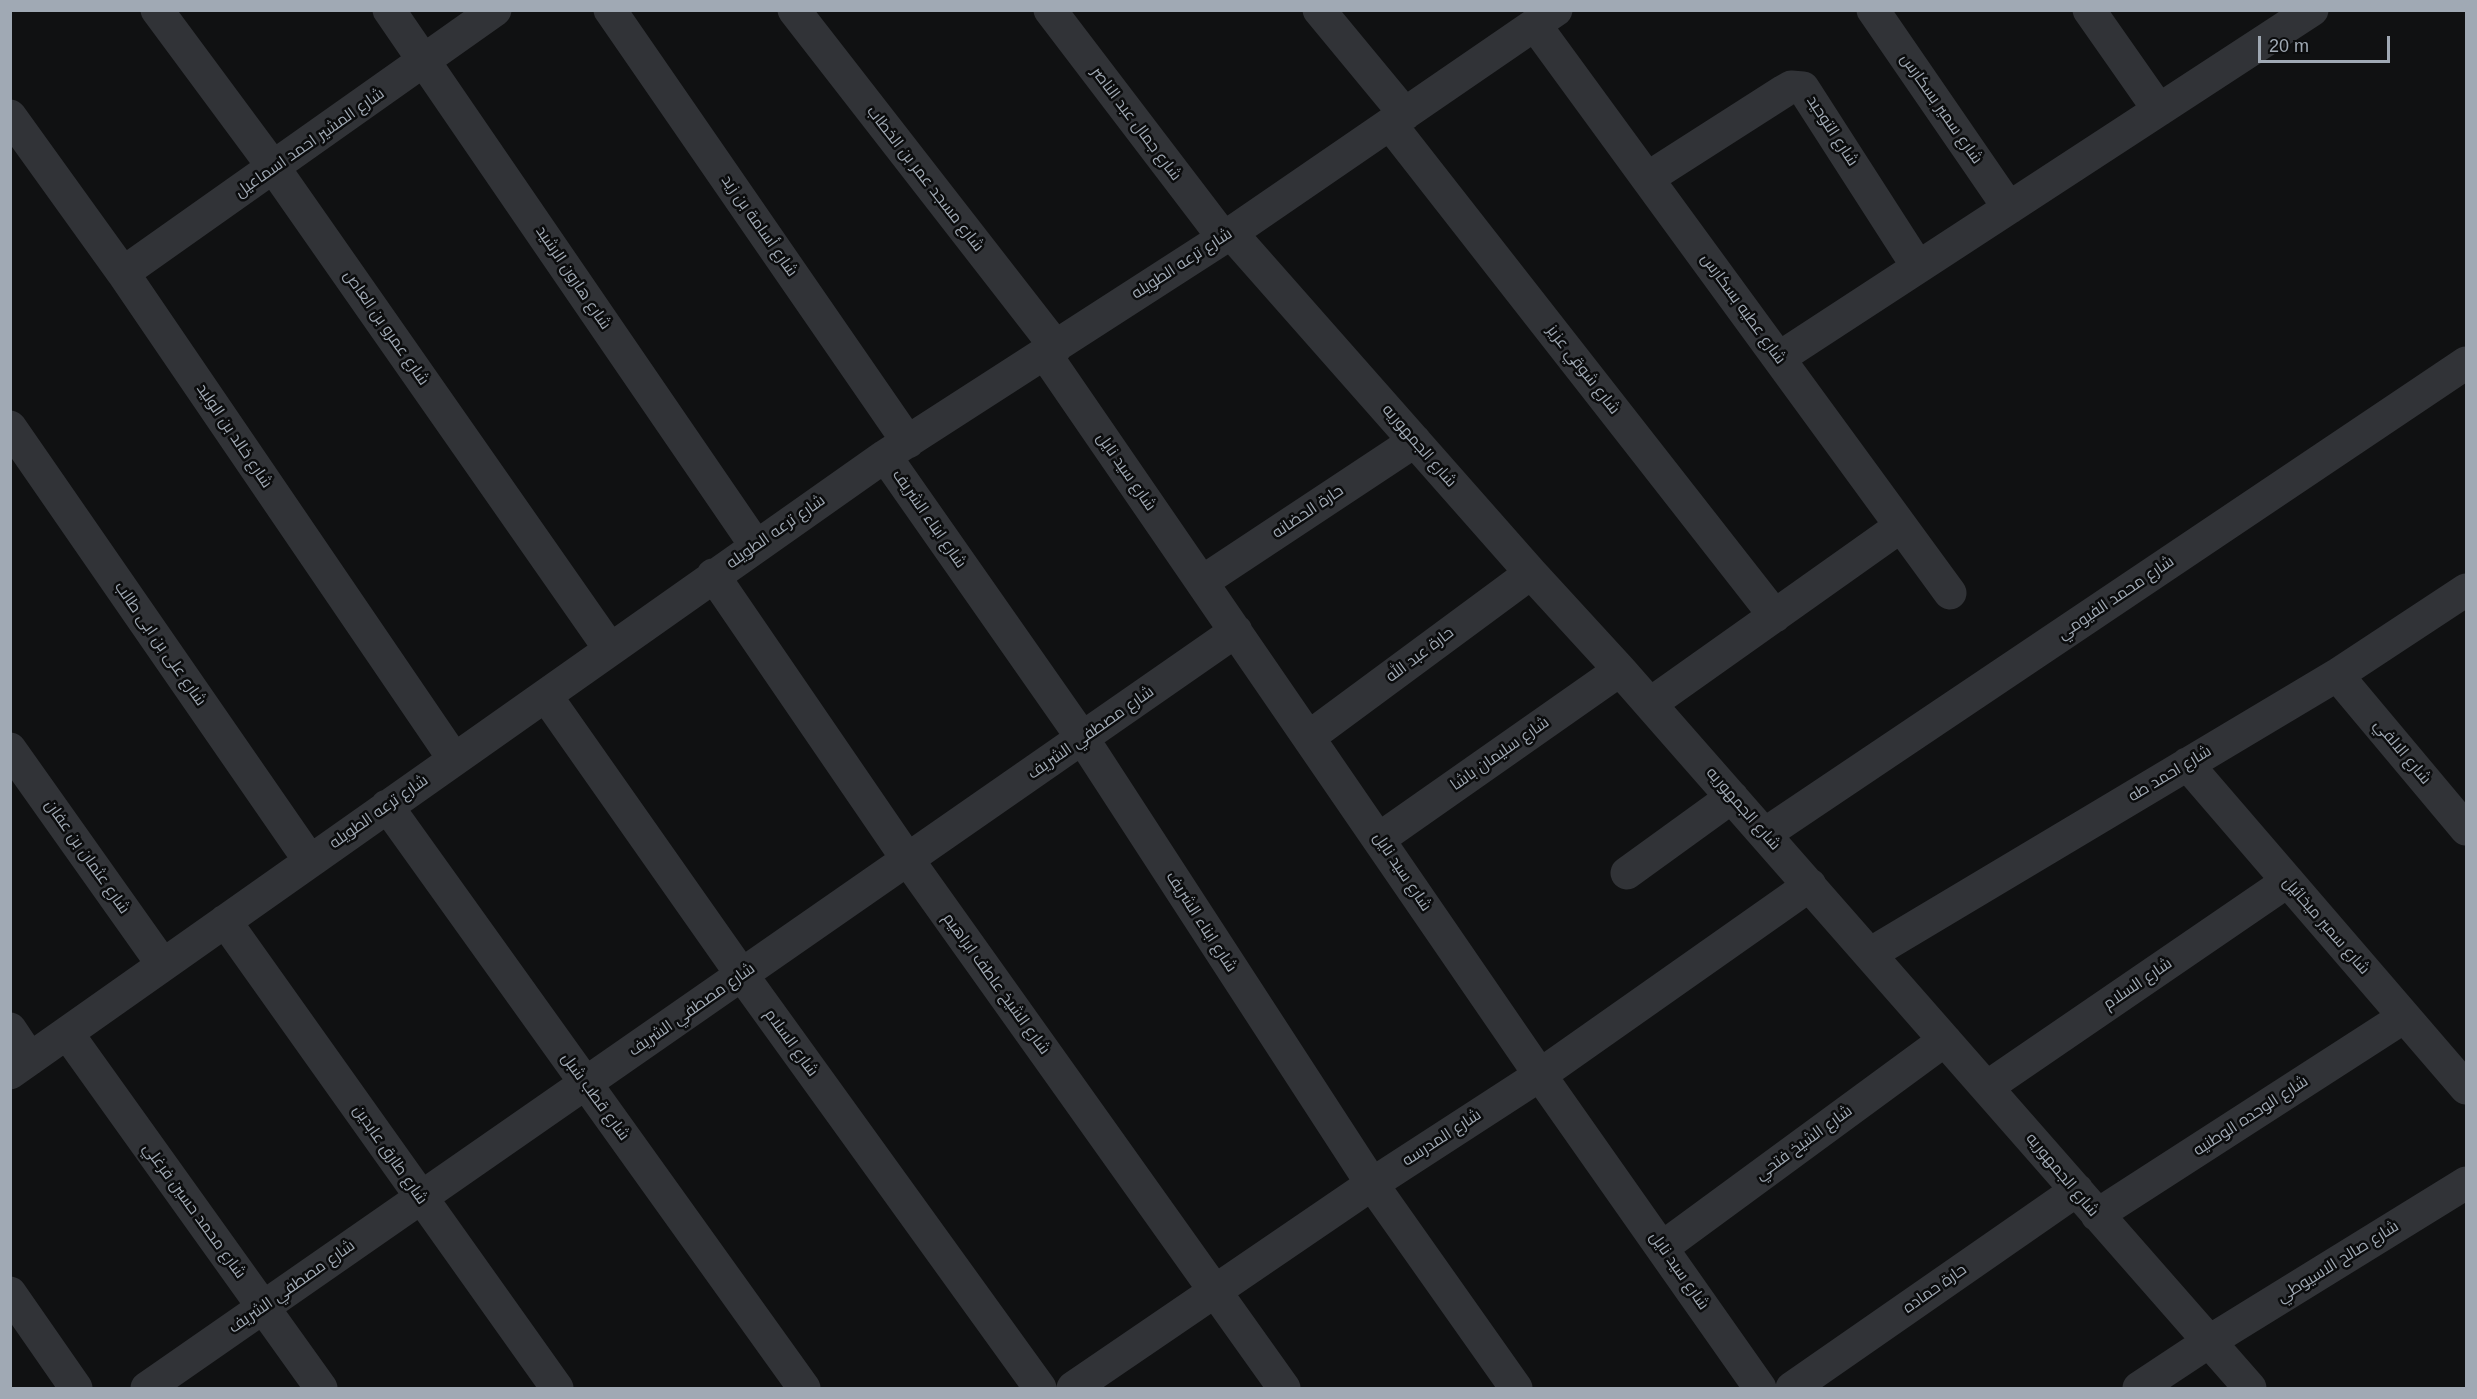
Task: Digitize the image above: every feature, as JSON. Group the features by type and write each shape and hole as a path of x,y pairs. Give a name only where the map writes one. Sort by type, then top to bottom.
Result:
{"street":[{"name":"شارع عمرو بن العاص","path":"157,10 274,168 610,649"},
{"name":"شارع هارون الرشيد","path":"389,10 756,546"},
{"name":"شارع المشير احمد اسماعيل","path":"123,273 425,62 495,10"},
{"name":"شارع أسامة بن زيد","path":"610,10 897,449"},
{"name":"شارع مسجد عمر بن الخطاب","path":"794,10 1051,350"},
{"name":"شارع جمال عبد الناصر","path":"1050,10 1227,235"},
{"name":"شارع شوقي عزيز","path":"1319,10 1398,119 1775,616"},
{"name":"شارع سمير بسكارس","path":"1873,10 2009,208"},
{"path":"2089,10 2159,110"},
{"path":"1779,358 2312,10"},
{"name":"شارع ترعه الطويله","path":"20,1066 546,696 713,575 897,449 1227,235 1550,14"},
{"name":"شارع عطيه بسكارس","path":"1550,14 1648,178 1950,593"},
{"name":"شارع التوحيد","path":"1648,178 1784,91 1791,87 1803,88 1918,267"},
{"name":"شارع خالد بن الوليد","path":"10,116 123,273 454,759"},
{"name":"شارع الجمهوريه","path":"1227,235 1620,670 2250,1389"},
{"name":"شارع سيد نايل","path":"1051,350 1202,582 1540,1075 1760,1389"},
{"name":"شارع محمد الفيومي","path":"1765,834 2466,363"},
{"name":"شارع على بن ابى طالب","path":"10,427 310,861"},
{"name":"حارة الحضانه","path":"1202,582 1414,441"},
{"name":"شارع ابناء الشريف","path":"897,449 1372,1184 1516,1389"},
{"path":"1650,704 1901,526"},
{"name":"حارة عبد الله","path":"1309,737 1531,573"},
{"name":"شارع الشيخ عاطف ابراهيم","path":"713,575 908,860 1284,1389"},
{"name":"شارع احمد طه","path":"1870,954 2337,675 2466,590"},
{"name":"شارع مصطفي الشريف","path":"147,1389 1236,631"},
{"name":"شارع سليمان باشا","path":"1379,839 1620,670"},
{"name":"شارع الالفي","path":"2337,675 2466,829"},
{"name":"شارع السلام","path":"546,696 742,975 1040,1389"},
{"name":"شارع عثمان بن عفان","path":"10,749 163,965"},
{"name":"شارع سمير ميخائيل","path":"2187,764 2466,1088"},
{"path":"1627,873 1732,797"},
{"name":"شارع قطب شبل","path":"387,806 804,1389"},
{"name":"شارع السلام","path":"1987,1087 2288,881"},
{"name":"شارع المدرسه","path":"1072,1389 1372,1184 1540,1075 1810,885"},
{"name":"شارع طارق عابدين","path":"225,921 557,1389"},
{"name":"شارع الوحده الوطنيه","path":"2087,1203 2404,1017"},
{"path":"10,1029 20,1066"},
{"name":"شارع محمد حسين فرغلي","path":"67,1033 321,1389"},
{"name":"شارع الشيخ فتحي","path":"1662,1247 1946,1040"},
{"name":"شارع صالح الاسيوطي","path":"2139,1389 2210,1341 2466,1183"},
{"name":"حارة حماده","path":"1792,1389 2087,1203"},
{"path":"10,1293 75,1389"}]}
